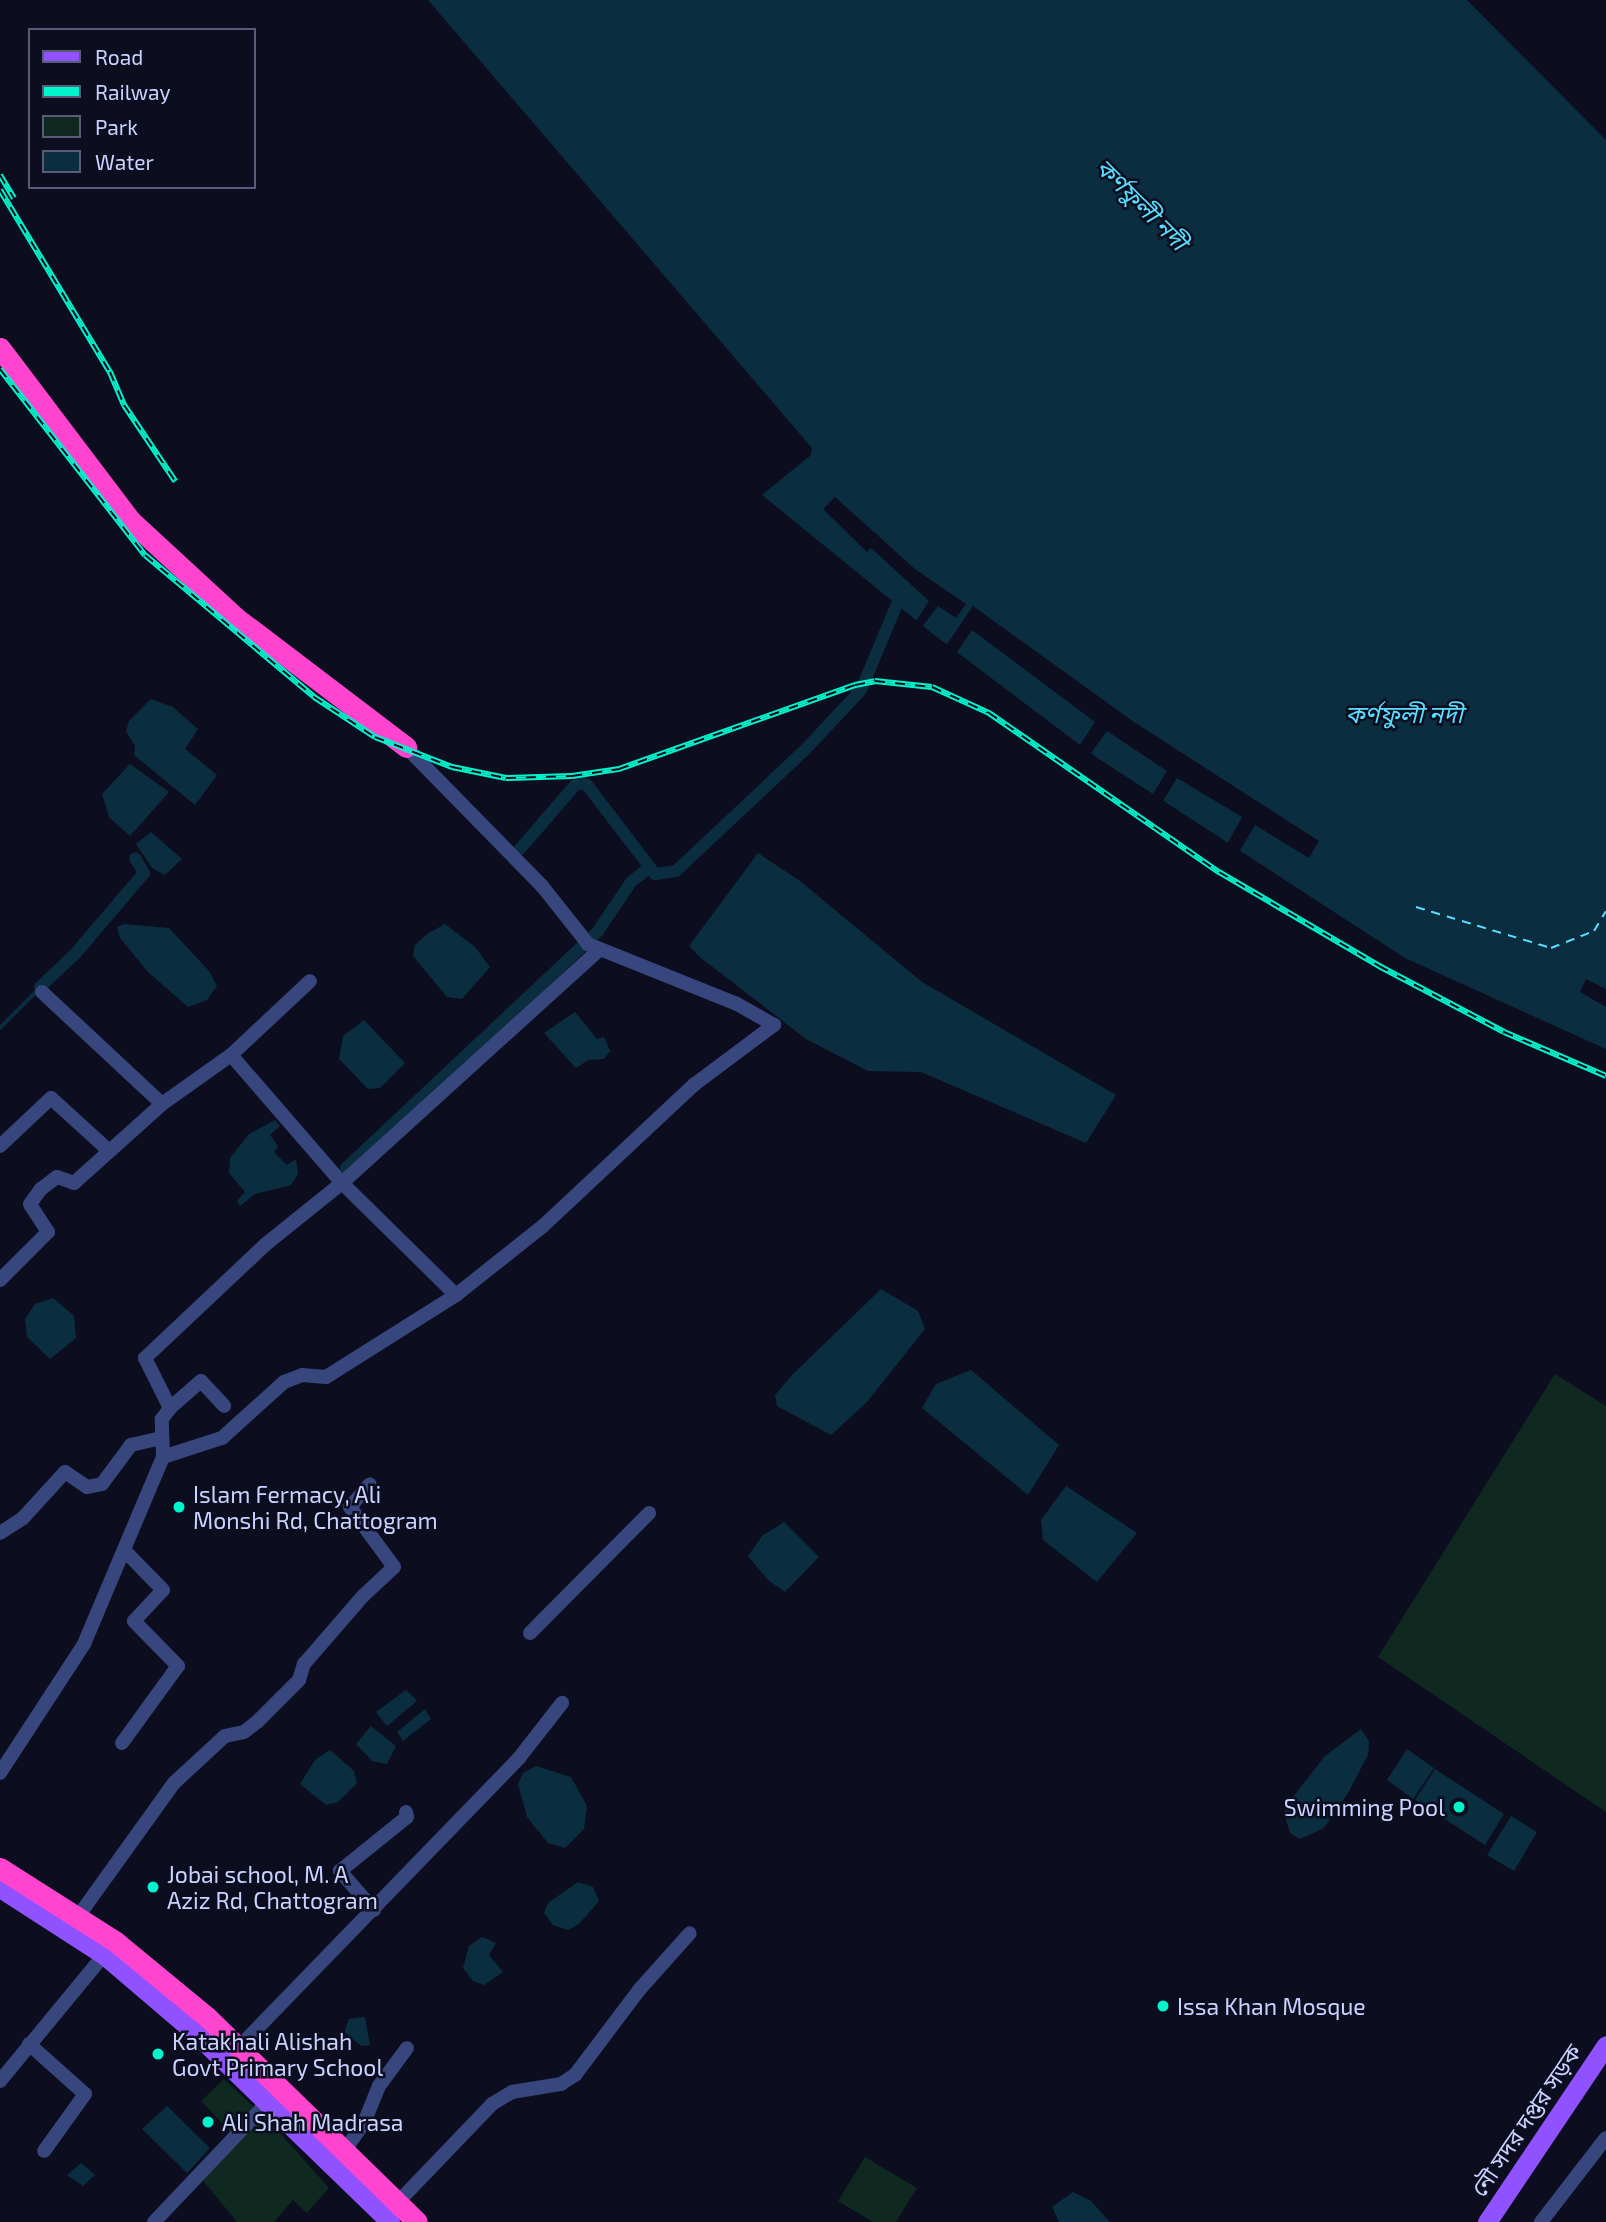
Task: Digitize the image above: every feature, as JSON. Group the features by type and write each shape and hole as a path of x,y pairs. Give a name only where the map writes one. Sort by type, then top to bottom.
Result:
{"highway":[{"path":"0,348 131,521 246,626 406,747"},
{"path":"0,1868 116,1942 207,2017 417,2222"},
{"path":"0,1880 110,1952 199,2027 398,2222"}],"main road":[{"path":"0,1861 121,1937 243,2043 424,2222"},
{"path":"0,1888 104,1955 194,2032 390,2222"},
{"name":"নৌ সদর দপ্তর সড়ক","path":"1487,2222 1606,2045"},
{"name":"নৌ সদর দপ্তর সড়ক","path":"1500,2222 1606,2064"}],"street":[{"path":"163,1457 222,1438 284,1382 302,1375 326,1377 456,1295 543,1226 695,1084 774,1025 737,1004 590,944 542,886 406,747"},
{"path":"170,1408 145,1358 266,1244 342,1183 590,944"},
{"path":"0,1280 48,1232 30,1204 41,1189 57,1177 75,1183 107,1149 162,1104 231,1055 310,981"},
{"path":"42,992 162,1104"},
{"path":"231,1055 342,1183 456,1295"},
{"path":"0,1146 51,1098 107,1149"},
{"path":"0,1773 84,1644 163,1457 162,1419 170,1408 201,1381 224,1406"},
{"path":"0,1533 23,1518 65,1472 88,1487 102,1484 131,1446 162,1438"},
{"path":"82,1911 174,1783 225,1736 244,1732 258,1721 299,1680 303,1666 363,1595 394,1567 350,1507 370,1484"},
{"path":"530,1633 649,1513"},
{"path":"122,1743 178,1666 134,1621 163,1590 125,1551"},
{"path":"243,2043 519,1758 562,1703"},
{"path":"374,1910 340,1871 407,1817 406,1812"},
{"path":"401,2199 492,2104 512,2092 561,2084 575,2075 690,1933"},
{"path":"0,2081 104,1955"},
{"path":"29,2044 85,2094 44,2151"},
{"path":"348,2147 364,2123 379,2087 407,2048"},
{"path":"154,2222 267,2103"},
{"path":"1541,2222 1606,2138"}],"green space":[{"path":"1555,1374 1606,1406 1606,1812 1378,1657"},
{"path":"224,2079 257,2110 232,2134 201,2101"},
{"path":"262,2113 329,2188 307,2213 293,2200 274,2222 237,2222 200,2177"},
{"path":"865,2157 917,2188 896,2222 873,2222 838,2201"}],"water":[{"name":"কর্ণফুলী নদী","path":"428,0 1467,0 1606,140 1606,1049 1405,958 1096,757 933,634 762,495 811,455 812,448"},
{"path":"151,699 173,707 198,729 185,749 217,775 195,805 134,755 135,746 126,731 129,721"},
{"path":"130,764 169,792 130,836 109,817 102,794"},
{"path":"151,832 182,859 165,875 152,868 136,844"},
{"path":"758,853 800,881 922,982 1116,1095 1086,1143 921,1072 868,1071 806,1039 701,958 689,946"},
{"path":"124,924 169,928 209,971 217,986 207,1000 188,1007 148,972 120,938 117,927"},
{"path":"445,924 475,947 490,967 462,999 447,997 413,956 415,945 427,934"},
{"path":"575,1012 597,1039 604,1037 610,1051 604,1059 588,1060 576,1068 544,1033"},
{"path":"364,1020 405,1063 380,1088 368,1089 339,1059 343,1036"},
{"path":"275,1120 280,1126 270,1135 278,1146 274,1152 287,1165 296,1159 298,1174 291,1185 255,1194 240,1206 237,1201 245,1192 229,1173 230,1158 249,1134"},
{"path":"881,1289 918,1311 925,1329 867,1402 831,1435 777,1406 775,1395 792,1375"},
{"path":"53,1298 74,1316 76,1338 50,1359 27,1337 25,1319 35,1304"},
{"path":"971,1370 1059,1445 1028,1495 922,1408 936,1384"},
{"path":"1066,1486 1137,1533 1097,1582 1043,1540 1041,1520"},
{"path":"784,1522 819,1557 785,1592 768,1580 748,1556 762,1536"},
{"path":"406,1690 417,1701 387,1726 376,1712"},
{"path":"425,1709 431,1719 403,1741 397,1732"},
{"path":"371,1726 396,1746 387,1764 372,1761 356,1744"},
{"path":"1361,1729 1369,1741 1368,1755 1348,1793 1324,1828 1300,1839 1290,1833 1284,1812 1289,1802 1325,1756"},
{"path":"1407,1749 1434,1768 1413,1799 1387,1780"},
{"path":"330,1750 354,1771 357,1783 338,1802 326,1805 300,1784 315,1760"},
{"path":"536,1766 571,1777 587,1806 584,1829 565,1848 548,1843 527,1817 518,1784 523,1773"},
{"name":"Swimming Pool","path":"1435,1769 1504,1814 1485,1845 1415,1800"},
{"path":"1511,1816 1537,1832 1514,1871 1487,1855"},
{"path":"578,1882 593,1887 599,1901 579,1924 568,1930 553,1925 544,1913 548,1903"},
{"path":"482,1937 496,1943 489,1955 503,1972 484,1985 473,1981 463,1968 469,1946"},
{"path":"365,2017 370,2045 361,2046 344,2032 349,2019"},
{"path":"167,2106 210,2148 187,2173 142,2129"},
{"path":"81,2163 95,2175 83,2186 67,2175"},
{"path":"1073,2192 1091,2201 1110,2222 1059,2222 1052,2207"}],"pier":[{"path":"835,497 915,569 966,604 956,618 938,606 921,628 915,623 929,601 871,548 867,552 823,509"},
{"path":"973,606 1134,722 1319,841 1309,858 1255,825 1238,854 1226,846 1242,817 1177,778 1161,804 1151,797 1167,771 1107,731 1089,756 1078,748 1095,722 972,630 955,655 945,647"},
{"path":"1586,979 1606,989 1606,1007 1580,992"}],"waterway":[{"path":"520,849 577,783 587,785 655,874 676,871 804,751 861,690 897,604 908,591"},
{"path":"40,987 75,954 144,873 135,858"},
{"path":"346,1168 598,931 631,882 649,868"},
{"path":"0,1028 38,990"}],"ferry route":[{"path":"1416,907 1551,948 1594,931 1606,911"}],"railway":[{"path":"0,175 14,198"},
{"path":"0,190 110,372 124,405 175,481"},
{"path":"0,369 145,555 314,697 375,737 452,767 506,778 572,776 619,769 855,685 875,681 932,687 989,713 1219,872 1379,966 1504,1032 1606,1076"}],"place":[{"name":"Islam Fermacy, Ali Monshi Rd, Chattogram","path":"179,1507"},
{"name":"Swimming Pool","path":"1459,1807"},
{"name":"Jobai school, M. A Aziz Rd, Chattogram","path":"153,1887"},
{"name":"Issa Khan Mosque","path":"1163,2006"},
{"name":"Katakhali Alishah Govt Primary School","path":"158,2054"},
{"name":"Ali Shah Madrasa","path":"208,2122"}]}
